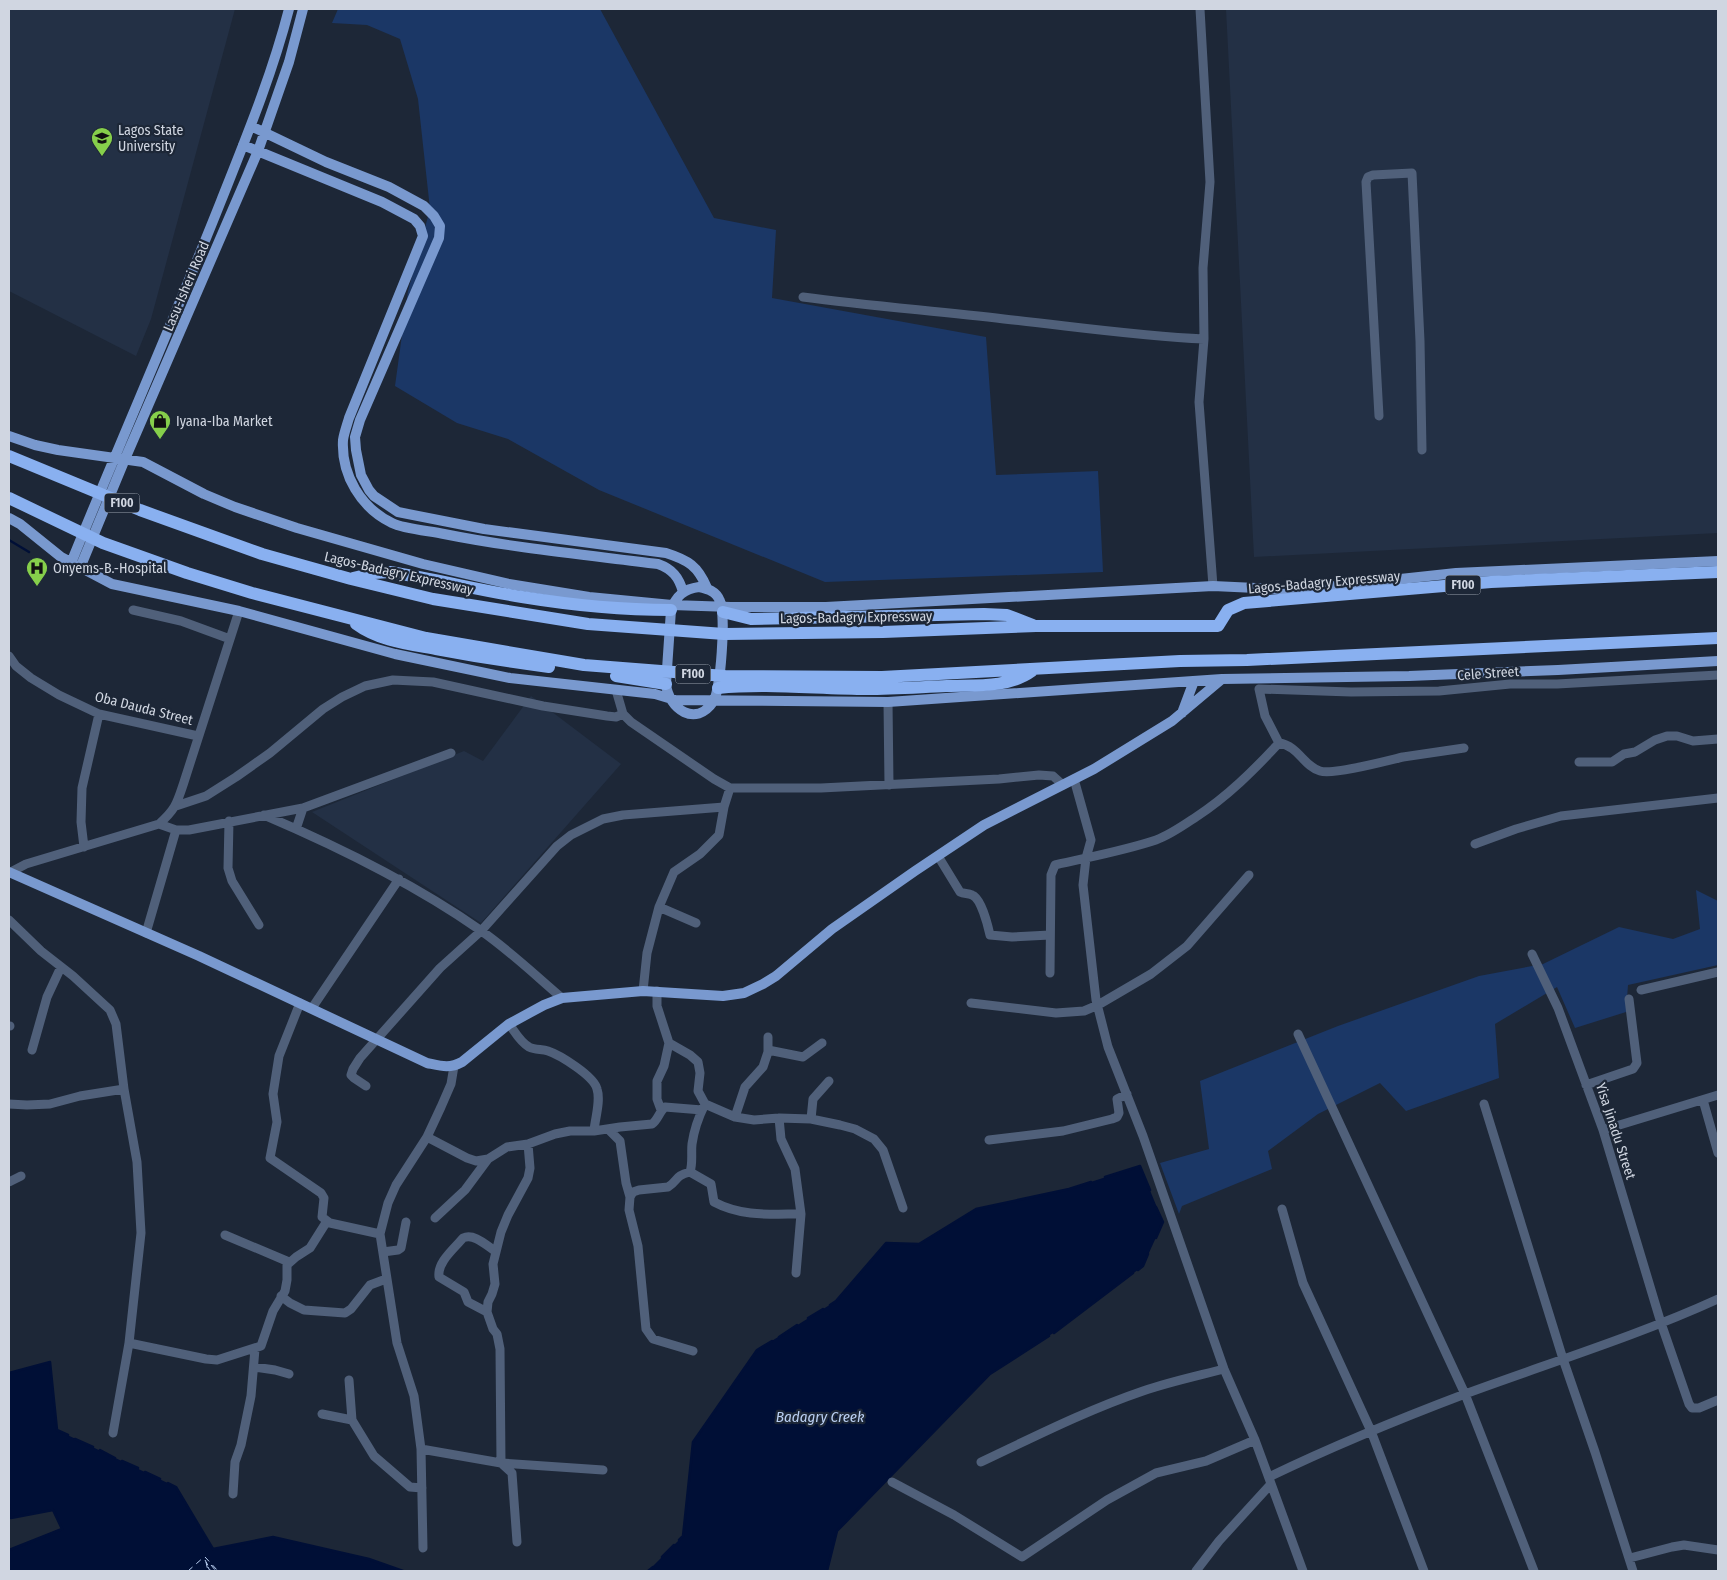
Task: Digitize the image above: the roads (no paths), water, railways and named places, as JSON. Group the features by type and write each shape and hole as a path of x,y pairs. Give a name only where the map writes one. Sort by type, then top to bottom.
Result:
{"highway":[{"name":"Lagos-Badagry Expressway","path":"9,456 104,496 202,533 262,554 351,579 433,599 588,624 672,631 724,634 883,632 1036,626 1218,626 1228,610 1244,603 1491,582 1718,572"},
{"name":"F100","path":"9,498 104,543 187,573 252,593 426,638 584,665 725,676 882,677 1180,661 1247,660 1718,638"},
{"path":"351,579 374,573 390,572 523,597 592,606 671,610"},
{"path":"723,612 751,618 1007,615 1036,626"},
{"path":"347,618 364,630 396,641 515,662 639,678 666,684"},
{"path":"718,688 869,689 983,684 1022,678 1034,670"}],"main road":[{"name":"Lasu-Isheri Road","path":"76,566 113,458 181,302 251,126 283,33 289,9"},
{"name":"Lasu-Isheri Road","path":"76,566 125,459 258,151 289,62 303,9"},
{"path":"251,126 326,162 389,187 424,206 434,216 440,226 439,238 360,420 355,437 361,475 374,496 398,512 484,530 666,552 677,556 696,568 702,575 707,588"},
{"path":"243,145 382,202 414,219 420,226 423,236 349,418 343,438 345,464 359,497 371,509 393,524 459,537 658,564 674,572 683,592"},
{"name":"Lagos-Badagry Expressway","path":"9,436 35,445 58,450 150,464 204,494 235,507 297,528 424,564 509,584 589,597 672,605 826,607 1213,586 1298,590 1456,573 1718,561"},
{"path":"9,518 20,524 61,557 112,584 239,610 405,656 510,678 655,694 675,700 888,702 1222,679 1439,675 1718,661"},
{"path":"693,588 707,588 720,599 723,612 718,688 715,699 708,708 691,714 683,712 671,703 666,691 671,610 674,602 683,592 693,588"},
{"path":"9,872 312,1008 427,1063 440,1066 454,1066 462,1062 509,1024 544,1005 562,998 599,993 643,991 723,996 744,993 776,976 832,929 984,825 1094,769 1182,714 1222,679"},
{"path":"1182,714 1194,681"}],"street":[{"path":"1200,9 1210,182 1203,268 1204,339 1199,402 1213,586"},
{"path":"1379,416 1366,182 1373,175 1412,173 1420,341 1422,450"},
{"path":"803,297 868,306 974,315 1151,336 1204,339"},
{"path":"133,610 181,621 230,639"},
{"path":"9,872 26,864 159,824 176,806 239,610"},
{"name":"Oba Dauda Street","path":"9,656 16,666 30,678 59,695 99,714 198,736"},
{"path":"1439,675 1439,691"},
{"name":"Cele Street","path":"1279,744 1265,716 1259,689 1351,692 1439,691 1510,684 1558,684 1718,675"},
{"path":"1409,676 1409,691"},
{"path":"176,806 206,796 236,777 270,753 323,709 342,697 366,686 393,680 433,682 543,706 607,716 616,717 623,714"},
{"path":"616,690 623,714 631,722 730,788 821,788 999,779 1039,775 1053,776 1063,785"},
{"path":"888,702 889,785"},
{"path":"84,846 81,822 82,788 99,714"},
{"path":"1579,762 1612,762 1624,754 1635,752 1655,740 1667,736 1677,736 1693,740 1718,739"},
{"path":"1050,973 1051,875 1055,865 1126,849 1158,839 1183,826 1236,787 1279,744 1287,744 1311,766 1320,771 1337,771 1404,757 1464,748"},
{"path":"159,824 176,830 189,830 302,808 451,753"},
{"path":"1074,779 1091,840 1082,885 1098,1005 1108,1047 1143,1136 1224,1369 1255,1440 1303,1571"},
{"path":"643,991 647,953 659,907 674,872 700,854 719,835 724,807 730,788"},
{"path":"1475,844 1516,829 1561,816 1718,798"},
{"path":"366,1086 351,1075 360,1058 440,968 481,930 557,846 571,835 603,819 622,815 724,807"},
{"path":"296,829 302,808"},
{"path":"264,816 296,829 399,878 481,930 562,998"},
{"path":"229,821 228,868 232,881 259,925"},
{"path":"146,933 176,830"},
{"path":"938,856 960,892 977,898 990,935 1012,937 1050,935"},
{"path":"971,1003 1056,1013 1084,1011 1098,1005 1151,974 1187,946 1249,875"},
{"path":"312,1008 399,878"},
{"path":"659,907 696,923"},
{"path":"9,920 41,951 110,1010 116,1024 124,1089 137,1162 141,1233 129,1343 113,1433"},
{"name":"Yisa Jinadu Street","path":"1532,954 1558,1008 1603,1130 1661,1322 1689,1404 1692,1408 1699,1408 1718,1400"},
{"path":"32,1050 47,997 61,967"},
{"path":"1642,990 1718,972"},
{"path":"657,991 657,1006 669,1043 664,1066 657,1081 656,1099 661,1110"},
{"path":"1586,1085 1633,1069 1636,1066 1629,998"},
{"path":"300,1003 278,1056 273,1094 277,1122 270,1155 272,1160 321,1193 324,1198 322,1217 327,1222 380,1234"},
{"path":"509,1024 521,1041 529,1047 549,1051 567,1060 594,1082 598,1089 594,1131"},
{"path":"1298,1034 1465,1394 1534,1571"},
{"path":"735,1118 745,1087 760,1072 768,1050 768,1037"},
{"path":"669,1043 698,1062 700,1073 698,1091 703,1107 692,1144 692,1166 690,1172"},
{"path":"768,1050 803,1056 822,1043"},
{"path":"423,1548 421,1449 414,1396 397,1343 380,1234 388,1203 396,1185 427,1137 451,1084 454,1066"},
{"path":"811,1119 813,1099 829,1081"},
{"path":"9,1104 27,1106 50,1104 80,1096 124,1089"},
{"path":"989,1140 1063,1131 1117,1117 1119,1113 1117,1099 1127,1094"},
{"path":"1603,1130 1718,1095"},
{"path":"1703,1100 1718,1153"},
{"path":"1484,1104 1563,1359 1633,1571"},
{"path":"435,1218 464,1190 488,1159 507,1147 528,1144 555,1134 570,1131 594,1131 652,1124 661,1110 666,1107 703,1107 735,1118 754,1120 779,1118 811,1119 855,1129 874,1139 884,1150 903,1208"},
{"path":"779,1118 781,1139 795,1169 801,1214 796,1273"},
{"path":"608,1129 620,1142 630,1197 629,1210 638,1246 646,1329 653,1339 693,1351"},
{"path":"427,1137 466,1158 476,1161 488,1159"},
{"path":"516,1542 512,1473 501,1463 500,1349 497,1334 487,1312 488,1302 495,1284 493,1264 495,1251 508,1215 528,1178 530,1168 528,1144"},
{"path":"630,1197 633,1192 639,1190 668,1187 679,1176 690,1172 711,1184 714,1202 726,1209 751,1214 801,1214"},
{"path":"9,1182 21,1176"},
{"path":"1282,1210 1303,1283 1371,1431 1424,1571"},
{"path":"129,1343 217,1360 261,1346 273,1311 285,1291 287,1265 310,1248 327,1222"},
{"path":"382,1252 401,1248 406,1222"},
{"path":"225,1235 289,1262"},
{"path":"487,1312 468,1302 464,1292 439,1277 438,1269 463,1238 467,1236 474,1237 495,1251"},
{"path":"281,1296 304,1310 345,1313 351,1309 370,1285 386,1280"},
{"path":"1196,1571 1270,1481 1371,1431 1718,1299"},
{"path":"233,1494 235,1462 245,1428 253,1384 255,1349"},
{"path":"254,1367 289,1374"},
{"path":"981,1462 1108,1404 1143,1391 1224,1369"},
{"path":"349,1380 352,1420 374,1456 410,1486 422,1488"},
{"path":"322,1414 352,1420"},
{"path":"892,1482 954,1515 1022,1557 1107,1500 1156,1473 1206,1461 1255,1440"},
{"path":"421,1449 501,1463 603,1470"},
{"path":"1630,1558 1672,1547 1684,1546 1718,1550"}],"water":[{"name":"Badagry Creek","path":"1140,1166 1163,1222 1143,1266 1061,1328 990,1374 837,1531 827,1571 648,1571 683,1536 693,1442 757,1350 836,1301 886,1243 919,1244 976,1209 1069,1189"},
{"path":"50,1362 57,1430 176,1487 213,1549 273,1537 369,1559 403,1571 9,1571 9,1550 62,1528 53,1510 11,1518 9,1505 9,1373"}],"waterway":[{"path":"9,540 29,552"},
{"path":"1105,1177 1140,1166 1150,1190"},
{"path":"830,1305 836,1301 886,1243 919,1244 976,1209 1069,1189 1091,1182"},
{"path":"1156,1207 1163,1222 1156,1238"},
{"path":"1138,1270 1143,1266 1148,1254"},
{"path":"1054,1333 1133,1273"},
{"path":"808,1318 823,1309"},
{"path":"779,1337 797,1325"},
{"path":"827,1571 837,1531 990,1374 1049,1336"},
{"path":"679,1540 683,1536 693,1442 757,1350 772,1341"},
{"path":"9,1373 50,1362 57,1430 68,1435"},
{"path":"75,1439 93,1447"},
{"path":"100,1450 115,1458"},
{"path":"122,1461 138,1468"},
{"path":"145,1472 160,1479"},
{"path":"168,1483 176,1487 213,1549 273,1537 369,1559 403,1571"},
{"path":"9,1505 11,1518 53,1510 62,1529 9,1550"},
{"path":"662,1557 674,1545"},
{"path":"648,1571 653,1567"}],"place":[{"name":"Lagos State University","path":"102,157"},
{"name":"Iyana-Iba Market","path":"160,440"},
{"name":"Onyems-B.-Hospital","path":"37,587"}]}
